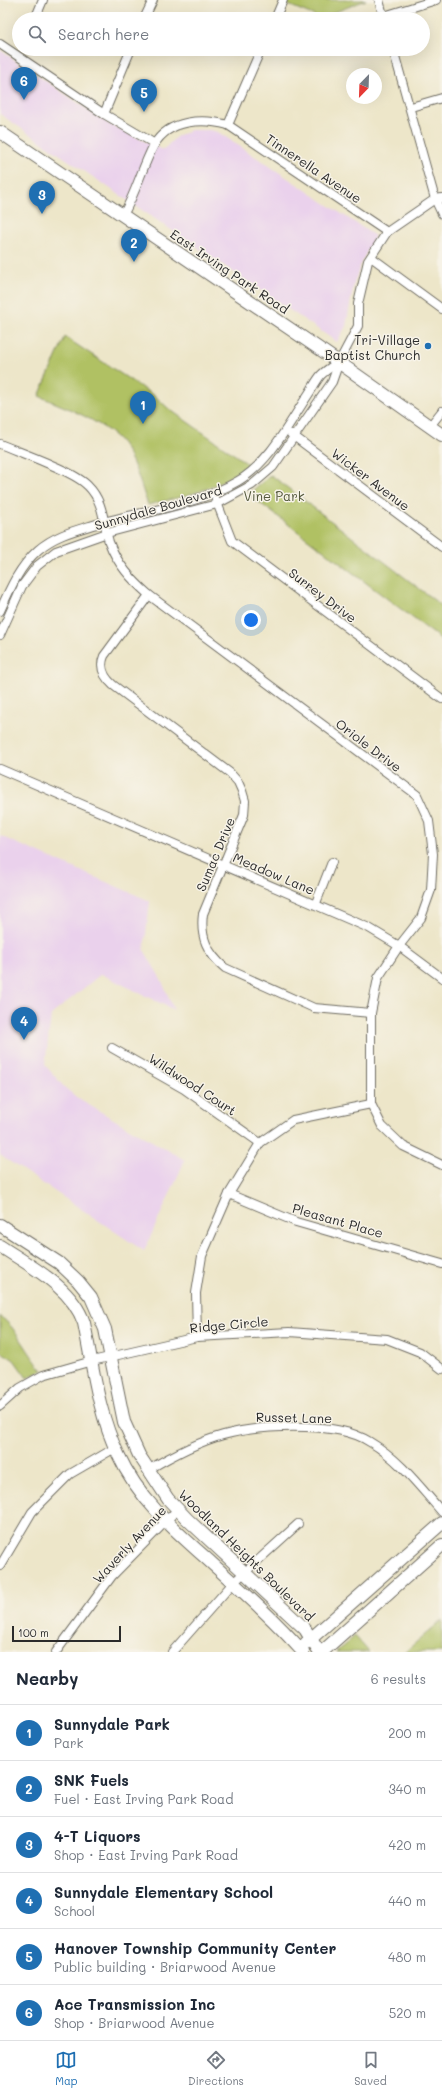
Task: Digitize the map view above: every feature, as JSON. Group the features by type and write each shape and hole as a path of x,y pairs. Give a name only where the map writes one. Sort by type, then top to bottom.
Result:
{"street":[{"path":"38,12 43,0"},
{"path":"147,12 153,0"},
{"path":"278,12 283,0"},
{"path":"379,0 382,12"},
{"path":"401,12 436,0"},
{"path":"0,44 12,49"},
{"path":"25,56 104,114 155,144"},
{"path":"104,114 129,56"},
{"path":"123,215 135,192 155,144 168,131 196,120 206,120 228,125 258,56"},
{"path":"396,56 439,198 442,214"},
{"path":"411,107 442,98"},
{"name":"Tinnerella Avenue","path":"228,125 387,232"},
{"name":"East Irving Park Road","path":"0,132 339,362 442,435"},
{"path":"339,362 358,326 358,304 368,261 387,232 439,198"},
{"path":"371,257 442,309"},
{"name":"Sunnydale Boulevard","path":"0,611 14,580 38,550 59,536 213,493 239,481 265,456 321,375 339,362"},
{"name":"Sunnydale Boulevard","path":"0,635 19,591 44,559 56,551 107,533 217,504 234,496 261,478 273,467 332,382 339,362"},
{"path":"430,426 442,411"},
{"name":"Wicker Avenue","path":"284,430 442,548"},
{"name":"Oriole Drive","path":"0,444 82,481 99,500 107,533 119,563 132,580 149,595 417,795 429,821 433,854 431,890 421,918 399,946 378,978 371,1014 371,1104 382,1126 403,1146 442,1165"},
{"name":"Surrey Drive","path":"213,493 232,541 442,699"},
{"name":"Sumac Drive","path":"149,595 106,652 102,660 102,671 105,677 113,685 230,773 238,782 245,801 244,815 206,904 201,928 204,942 213,958 237,975 314,1008 371,1014"},
{"name":"Meadow Lane","path":"0,769 316,903 369,928 399,946 442,978"},
{"path":"316,903 332,862"},
{"name":"Wildwood Court","path":"112,1048 184,1089 260,1143"},
{"path":"197,1336 196,1292 202,1256 229,1194 260,1143 293,1120 371,1104"},
{"name":"Pleasant Place","path":"229,1194 296,1222 442,1264"},
{"name":"Woodland Heights Boulevard","path":"0,1225 59,1263 83,1286 91,1297 101,1316 124,1422 139,1455 148,1470 177,1510 312,1638 321,1652"},
{"path":"0,1246 42,1274 73,1302 84,1323 100,1405 115,1448 135,1485 166,1521 233,1583 300,1651 312,1638 442,1523"},
{"name":"Ridge Circle","path":"0,1406 34,1378 92,1361 197,1336 289,1332 387,1339 420,1352 442,1369"},
{"name":"Russet Lane","path":"148,1470 199,1442 219,1435 251,1428 274,1426 336,1430 353,1434 383,1450 401,1466 442,1512"},
{"path":"0,1566 32,1512 70,1474 115,1448"},
{"name":"Waverly Avenue","path":"56,1652 112,1576 177,1510"},
{"path":"172,1652 233,1583 298,1524"},
{"path":"321,1652 442,1545"}],"shaded area":[{"path":"0,50 109,124 163,150 176,137 191,130 210,130 218,132 375,236 362,261 354,283 346,326 337,342 0,114"},
{"path":"0,836 150,901 144,950 161,979 174,1010 101,974 51,1015 45,1065 64,1087 80,1100 185,1160 144,1251 0,1155"}],"green space":[{"path":"288,0 366,0 335,12 305,12 286,4"},
{"path":"65,337 156,397 169,409 248,464 224,480 201,491 148,505 132,462 125,448 118,439 109,431 86,417 39,396"},
{"name":"Vine Park","path":"271,475 442,606 442,640 248,494"},
{"path":"0,1316 18,1335 37,1364 43,1370 27,1378 14,1360 0,1351"},
{"path":"442,1620 442,1652 405,1652 406,1651"},
{"path":"355,1636 369,1652 336,1652"}],"place":[{"name":"Ace Transmission Inc","path":"24,100"},
{"name":"Hanover Township Community Center","path":"144,112"},
{"name":"4-T Liquors","path":"42,214"},
{"name":"SNK Fuels","path":"134,262"},
{"name":"Tri-Village Baptist Church","path":"428,346"},
{"name":"Sunnydale Park","path":"143,424"},
{"name":"Sunnydale Elementary School","path":"24,1040"}]}
